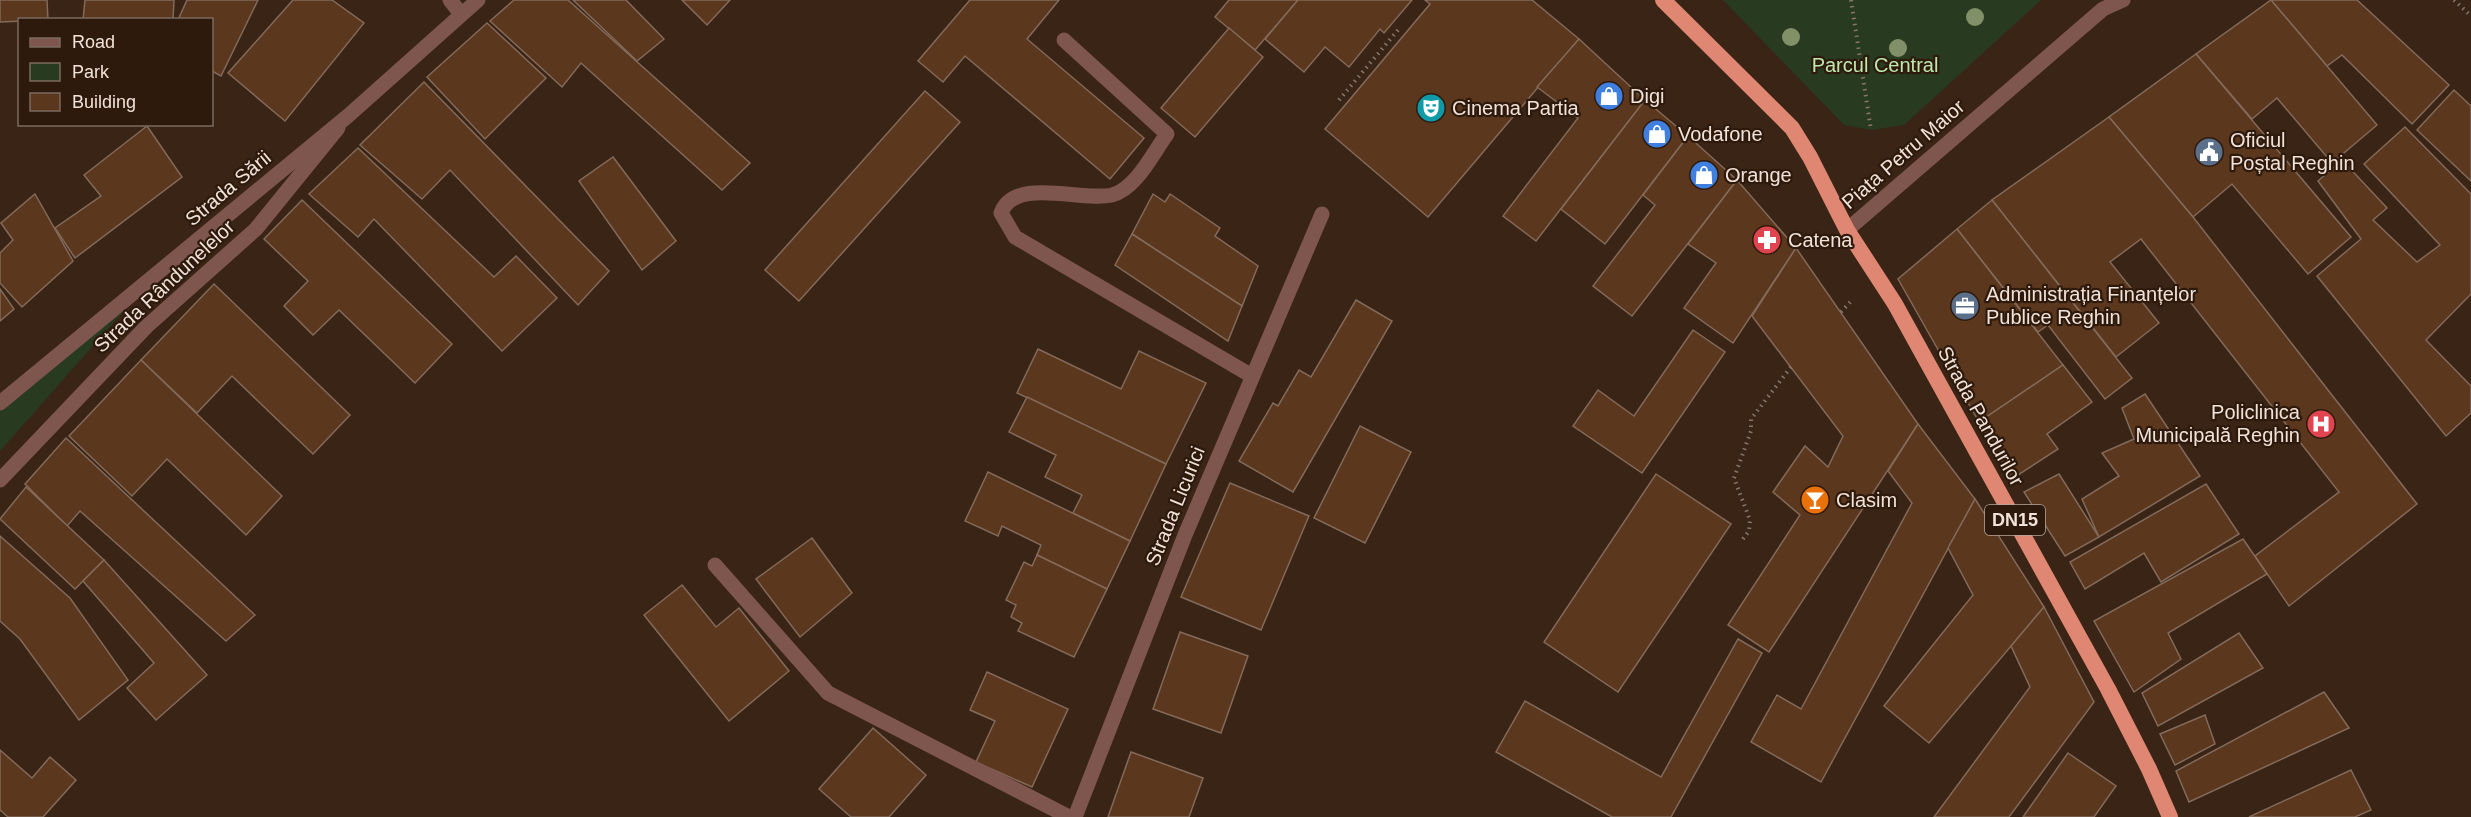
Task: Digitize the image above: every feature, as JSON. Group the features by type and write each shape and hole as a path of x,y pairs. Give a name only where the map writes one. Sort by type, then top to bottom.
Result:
{"highway":[{"name":"Piața Petru Maior","path":"1663,0 1792,128 1810,157 1847,230"},
{"name":"Strada Pandurilor","path":"1847,230 1895,304 2108,689 2150,769 2170,817"}],"street":[{"path":"450,0 461,14"},
{"name":"Strada Sării","path":"0,403 349,115 478,0"},
{"name":"Piața Petru Maior","path":"1847,230 2106,5 2123,0"},
{"path":"1064,40 1167,134 1129,186 1112,195 1019,194 1005,202 1001,213 1015,237 1252,376"},
{"name":"Strada Rândunelelor","path":"0,480 146,327 256,229 349,115"},
{"name":"Strada Licurici","path":"1075,817 1185,535 1322,214"},
{"path":"715,565 828,693 1069,817"}],"path":[{"path":"1851,0 1871,130"},
{"path":"2454,0 2471,16"},
{"path":"1339,100 1398,30"},
{"path":"1841,312 1852,300"},
{"path":"1743,539 1749,531 1750,520 1734,478 1751,431 1751,419 1791,366"}],"green space":[{"name":"Parcul Central","path":"1723,0 2041,0 1904,125 1871,130 1844,125"},
{"path":"152,279 0,451 0,403"}],"building":[{"path":"0,0 47,0 48,18 18,18 18,21 0,22"},
{"path":"85,0 174,0 173,18 83,18"},
{"path":"187,0 258,0 221,76 213,72 213,18 179,18"},
{"path":"293,0 332,0 364,23 285,121 228,73"},
{"path":"514,0 568,0 750,163 722,190 581,63 562,87 490,21"},
{"path":"573,0 626,0 664,39 637,61"},
{"path":"682,0 730,0 707,25"},
{"path":"970,0 1059,0 1027,39 1144,138 1110,179 965,56 943,82 918,61"},
{"path":"1229,0 1298,0 1255,50 1215,17"},
{"path":"1298,0 1412,0 1384,33 1380,29 1349,67 1325,47 1304,72 1265,39"},
{"name":"Cinema Partia","path":"1425,0 1532,0 1579,39 1428,217 1325,129 1430,4"},
{"path":"2271,0 2357,0 2449,85 2412,124 2342,55 2327,66"},
{"path":"2271,0 2377,125 2332,163 2277,98 2252,119 2196,54"},
{"path":"487,23 546,78 485,139 427,77"},
{"path":"1229,28 1263,57 1195,137 1161,108"},
{"path":"1579,39 1645,100 1536,241 1503,216 1578,118 1537,87"},
{"name":"Oficiul Poștal Reghin","path":"2196,54 2351,237 2308,274 2232,184 2193,217 2109,117"},
{"path":"424,82 609,271 578,305 450,170 422,199 360,145"},
{"path":"2454,90 2471,106 2471,181 2417,130"},
{"path":"925,91 960,122 799,301 765,270"},
{"path":"1645,100 1688,136 1605,244 1561,209"},
{"name":"Policlinica Municipală Reghin","path":"2109,117 2193,217 2417,504 2289,606 2255,556 2339,492 2141,239 2110,262 2159,323 2116,357 1992,200"},
{"path":"147,126 182,177 75,258 55,228 101,196 84,175"},
{"path":"2405,127 2471,194 2471,294 2426,340 2471,386 2471,413 2446,436 2317,276 2361,239 2318,181 2342,160 2387,208 2373,220 2417,262 2440,245 2364,164"},
{"path":"1688,136 1737,180 1632,316 1593,286 1655,205 1643,195"},
{"path":"358,148 494,277 516,256 557,298 502,351 374,219 358,237 309,194"},
{"path":"613,157 676,241 642,270 579,181"},
{"path":"1737,180 1796,248 1733,343 1684,308 1716,263 1688,244"},
{"path":"35,194 73,261 22,307 0,283 0,253 13,240 1,223"},
{"path":"1153,194 1165,202 1170,194 1220,228 1215,236 1258,266 1242,306 1132,234"},
{"path":"302,200 452,344 415,383 339,310 313,335 284,306 308,281 264,239"},
{"path":"1992,200 2132,378 2105,399 2048,325 2038,332 1957,229"},
{"name":"Administrația Finanțelor Publice Reghin","path":"1957,229 2063,365 1979,422 1898,279"},
{"path":"1132,234 1242,306 1228,341 1115,265"},
{"path":"1796,248 1918,424 1769,652 1728,625 1800,515 1773,492 1805,446 1828,467 1843,436 1752,316"},
{"path":"214,284 350,415 313,454 232,376 197,413 141,360"},
{"path":"0,289 14,309 0,321"},
{"path":"1356,300 1392,321 1293,492 1239,461 1273,403 1278,406 1299,370 1311,377"},
{"path":"1693,330 1725,352 1642,473 1573,426 1598,390 1634,416"},
{"path":"1038,349 1121,389 1139,351 1206,383 1166,464 1017,393"},
{"path":"141,360 282,496 246,535 167,459 132,496 69,436"},
{"path":"2063,365 2092,402 2047,434 2058,449 2012,479 1979,422"},
{"path":"2145,394 2200,476 2099,537 2082,499 2119,476 2102,453 2134,439 2122,408"},
{"path":"1027,397 1166,464 1130,541 1073,513 1082,495 1045,477 1056,455 1009,432"},
{"path":"1918,424 1975,499 1821,782 1751,742 1777,695 1801,709 1912,503 1888,471"},
{"path":"1360,426 1411,452 1365,543 1314,518"},
{"path":"66,438 255,615 226,641 80,511 67,526 25,484"},
{"path":"988,472 1130,541 1107,589 1037,555 1041,545 1002,526 998,536 965,521"},
{"path":"1656,474 1731,524 1618,692 1544,642"},
{"path":"2059,474 2099,537 2065,556 2024,492"},
{"path":"1230,483 1309,516 1261,630 1181,597"},
{"path":"2206,484 2239,534 2161,582 2144,553 2085,589 2070,562"},
{"path":"26,487 104,560 75,589 0,519"},
{"path":"1975,499 2044,607 1929,743 1884,706 1973,595 1948,548"},
{"path":"0,536 70,598 128,680 79,720 20,639 0,621"},
{"path":"812,538 852,593 800,637 756,579"},
{"path":"2243,539 2267,574 2168,633 2181,659 2134,692 2094,621"},
{"path":"1037,555 1107,589 1074,657 1018,631 1022,623 1011,617 1016,605 1006,600 1024,562 1032,566"},
{"path":"104,560 207,675 156,720 127,688 154,663 83,581"},
{"path":"682,585 716,627 739,608 789,671 729,721 644,615"},
{"path":"2044,607 2094,702 2009,817 1934,817 2030,687 2011,646"},
{"path":"1180,632 1248,656 1221,733 1153,709"},
{"path":"2239,633 2263,668 2158,726 2142,693"},
{"path":"1738,639 1762,653 1671,817 1612,817 1496,752 1525,701 1661,777"},
{"path":"987,672 1068,709 1032,787 976,762 995,721 970,710"},
{"path":"2324,692 2349,728 2189,802 2176,771"},
{"path":"2205,715 2215,744 2175,765 2160,734"},
{"path":"873,728 926,775 889,817 851,817 819,789"},
{"path":"0,750 32,778 50,757 76,780 43,817 8,817 0,810"},
{"path":"1131,752 1203,778 1189,817 1108,817"},
{"path":"2068,753 2116,786 2094,817 2023,817"},
{"path":"2351,770 2371,810 2355,817 2249,817"}],"place":[{"name":"Digi","path":"1609,96"},
{"name":"Cinema Partia","path":"1431,108"},
{"name":"Vodafone","path":"1657,134"},
{"name":"Oficiul Poștal Reghin","path":"2209,152"},
{"name":"Orange","path":"1704,175"},
{"name":"Catena","path":"1767,240"},
{"name":"Administrația Finanțelor Publice Reghin","path":"1965,306"},
{"name":"Policlinica Municipală Reghin","path":"2321,424"},
{"name":"Clasim","path":"1815,500"}]}
